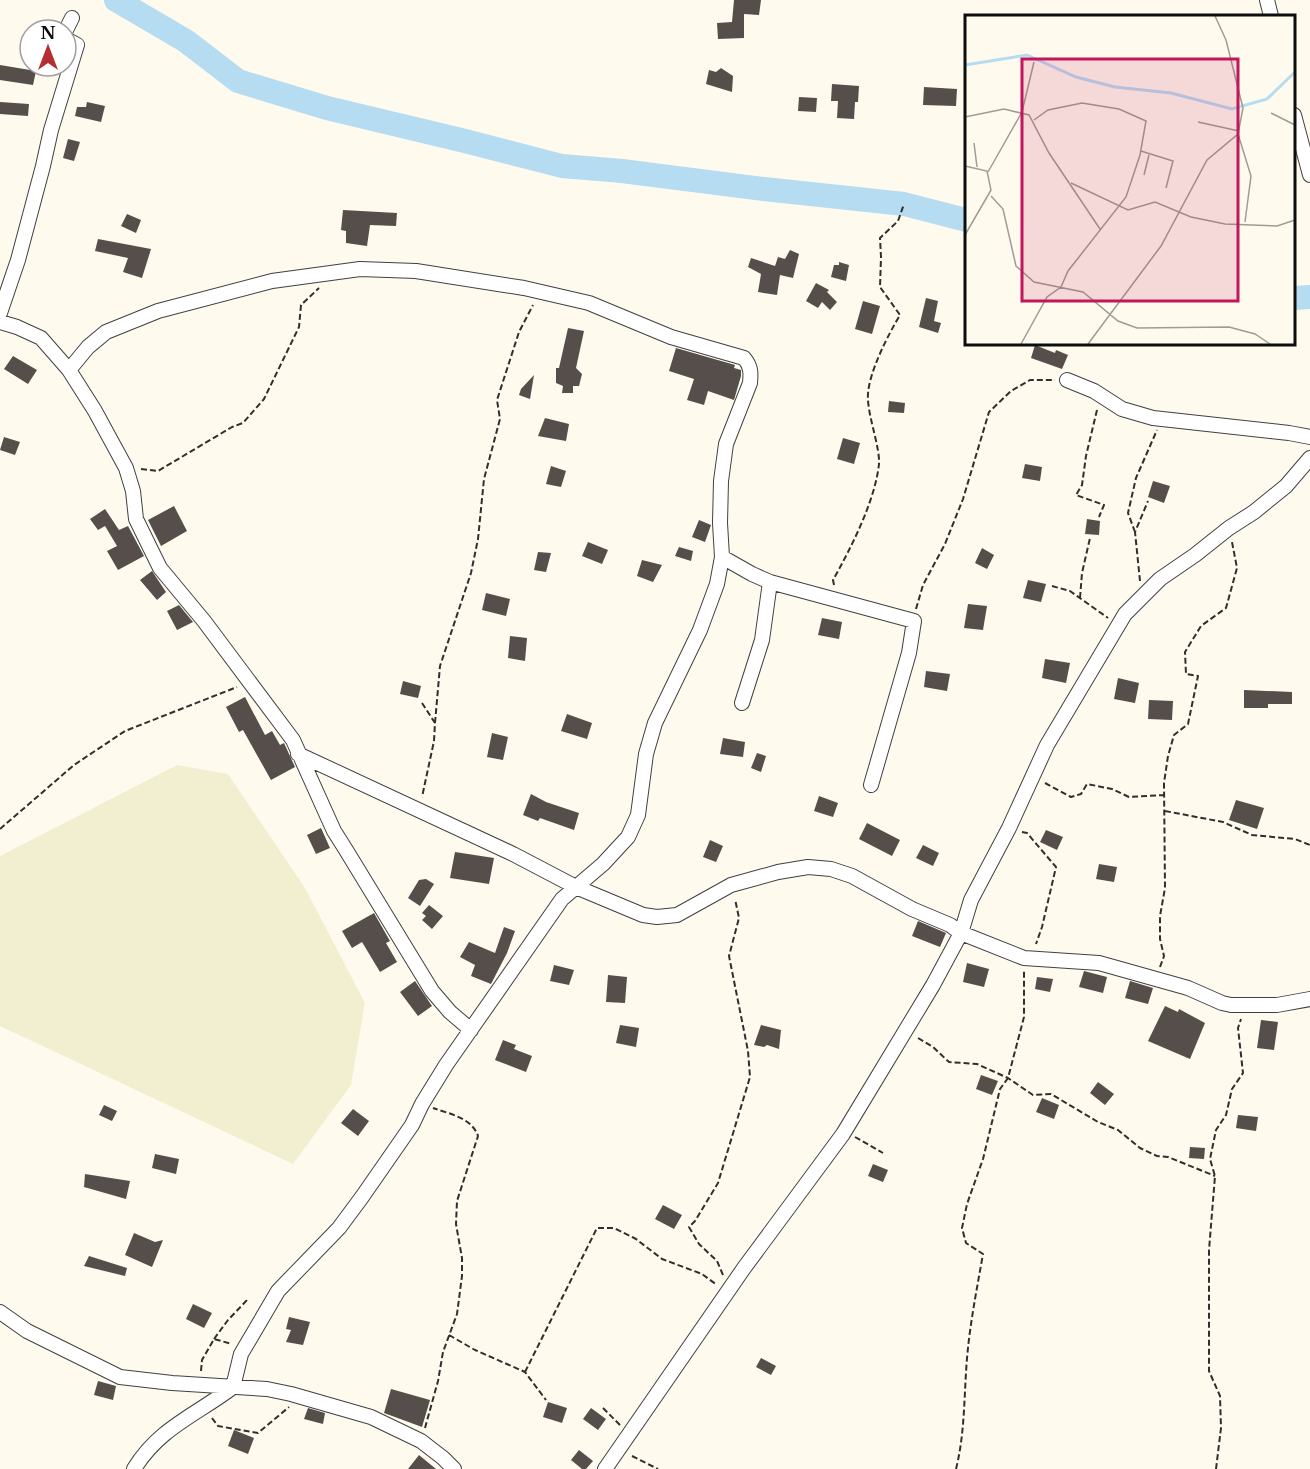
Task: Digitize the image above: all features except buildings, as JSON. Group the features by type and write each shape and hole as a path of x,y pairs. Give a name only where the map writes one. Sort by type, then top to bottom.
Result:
{"street":[{"path":"1266,0 1271,15"},
{"path":"0,313 18,260 66,78"},
{"path":"1295,122 1310,175"},
{"path":"69,370 88,347 106,332 158,311 272,281 360,269 416,271 497,283 608,310 671,337 744,358 749,364 751,373 750,383 726,444 721,481 722,557 717,584 700,630 655,723 646,754 638,815 632,830 603,864 562,900 446,1065 412,1125 339,1228 278,1291 241,1354 233,1387 204,1408 179,1421 163,1434 149,1447 134,1469"},
{"path":"0,322 18,327 41,338 69,370 126,468 133,491 136,519 160,568 204,621 292,740 334,831 432,991 450,1012 471,1030"},
{"path":"1067,380 1101,395 1122,409 1162,419 1310,437"},
{"path":"605,1469 730,1288 845,1131 933,985 961,933 971,900 1009,828 1047,745 1118,625 1136,601 1160,579 1254,512 1286,486 1310,458"},
{"path":"722,557 770,582 913,621 913,636 909,653 871,785"},
{"path":"742,703 762,640 770,582"},
{"path":"298,754 513,854 576,887 643,915 657,917 677,915 731,885 778,872 808,867 831,869 852,876 961,933 1024,958 1099,963 1188,988 1222,1003 1245,1006 1277,1005 1310,999"},
{"path":"0,1312 27,1331 120,1377 267,1389 328,1404 371,1417 421,1441 454,1469"}],"path":[{"path":"835,601 833,580 856,539 879,463 867,398 884,341 900,315 880,288 880,238 898,221 904,204"},
{"path":"126,468 158,471 232,427 243,423 264,399 275,378 298,327 301,305 336,272"},
{"path":"419,810 434,741 440,666 471,573 478,539 483,479 500,419 497,400 519,332 540,292"},
{"path":"913,621 923,585 945,544 963,499 989,412 1011,391 1030,380 1067,380"},
{"path":"1099,517 1104,505 1076,495 1082,485 1086,456 1101,395"},
{"path":"1136,601 1140,587 1139,552 1128,513 1136,478 1162,419"},
{"path":"1135,532 1148,501"},
{"path":"1156,978 1164,956 1160,939 1160,916 1165,888 1164,783 1166,765 1173,735 1188,724 1198,676 1186,674 1185,652 1202,627 1226,608 1237,568 1229,528"},
{"path":"1080,598 1082,573 1090,538"},
{"path":"1052,586 1070,591 1118,625"},
{"path":"0,829 74,765 125,731 248,683"},
{"path":"422,703 435,723"},
{"path":"1033,776 1071,797 1081,794 1087,784 1112,789 1130,797 1165,795"},
{"path":"1165,811 1223,822 1252,835 1295,839 1310,845"},
{"path":"956,1469 966,1411 966,1372 982,1254 966,1243 962,1228 967,1204 983,1159 1000,1089 1008,1078 1024,1017 1024,958 1034,950 1040,935 1056,867 1027,833 1009,828"},
{"path":"730,1288 717,1261 699,1244 689,1227 718,1183 750,1077 748,1052 729,956 739,918 731,885"},
{"path":"1216,1469 1221,1428 1220,1396 1209,1371 1209,1250 1215,1176 1210,1159 1216,1130 1226,1115 1232,1089 1243,1073 1238,1028 1245,1006"},
{"path":"905,1030 933,1047 949,1062 977,1064 1008,1078 1034,1095 1051,1094 1098,1122 1118,1130 1140,1148 1215,1176"},
{"path":"421,1441 438,1381 442,1352 457,1314 462,1258 456,1224 457,1201 478,1136 475,1127 465,1120 422,1104"},
{"path":"845,1131 883,1153"},
{"path":"525,1372 597,1228 614,1228 636,1239 662,1259 702,1274 730,1288"},
{"path":"198,1385 202,1360 214,1339 249,1298"},
{"path":"449,1335 475,1350 525,1372 546,1400"},
{"path":"214,1339 234,1345 241,1354"},
{"path":"245,1431 258,1433 289,1406"},
{"path":"603,1408 629,1434"},
{"path":"618,1449 658,1469"}],"shaded area":[{"path":"177,765 228,774 305,888 365,1003 351,1085 293,1164 0,1026 0,856"}],"waterway":[{"path":"116,0 186,41 238,81 327,108 562,166 904,204 965,220"},
{"path":"1295,298 1310,297"}]}
